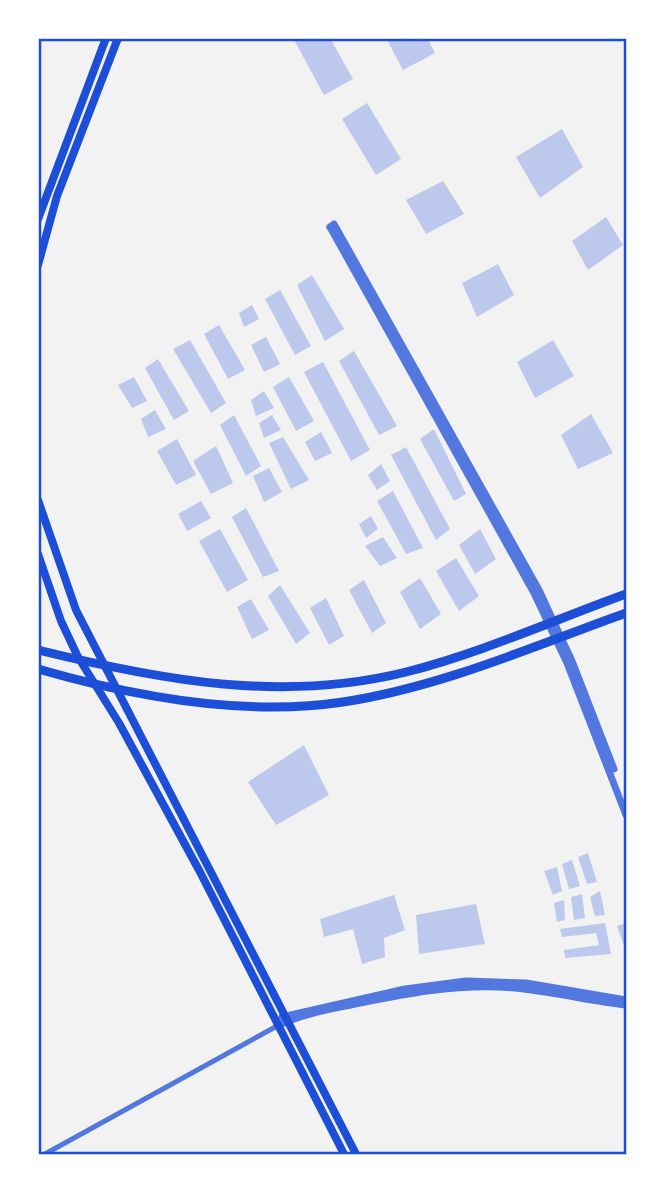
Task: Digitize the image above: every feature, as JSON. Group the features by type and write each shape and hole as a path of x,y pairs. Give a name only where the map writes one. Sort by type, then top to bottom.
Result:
{"main road":[{"path":"38,219 106,38"},
{"path":"38,265 57,196 118,38"},
{"path":"38,500 72,599 356,1154"},
{"path":"38,554 61,621 79,659 120,723 200,872 344,1154"},
{"path":"38,649 105,665 208,684 282,689 323,686 404,672 626,594"},
{"path":"38,670 118,690 239,705 341,702 433,682 626,613"}],"street":[{"path":"551,621 330,227 334,224 551,621 626,802"},
{"path":"559,637 626,815"},
{"path":"45,1154 286,1018 406,995 466,987 525,989 626,1002"}],"building":[{"path":"293,38 330,38 353,79 324,95"},
{"path":"386,38 427,38 435,53 403,70"},
{"path":"367,103 401,159 376,175 342,119"},
{"path":"562,129 583,167 540,198 516,157"},
{"path":"443,181 464,214 426,234 406,200"},
{"path":"606,217 623,245 588,270 572,241"},
{"path":"498,264 514,295 477,317 462,283"},
{"path":"312,275 344,329 325,341 297,285"},
{"path":"280,290 311,346 295,355 265,299"},
{"path":"252,305 259,319 244,327 239,313"},
{"path":"219,325 245,370 228,379 204,334"},
{"path":"266,337 280,364 264,372 251,345"},
{"path":"190,340 226,403 211,413 173,349"},
{"path":"553,340 574,376 535,398 517,362"},
{"path":"354,351 397,426 379,435 339,361"},
{"path":"158,359 189,411 174,420 145,368"},
{"path":"323,362 370,450 351,461 304,372"},
{"path":"134,377 147,401 132,408 118,385"},
{"path":"289,377 314,421 296,431 273,387"},
{"path":"264,391 274,408 256,416 251,400"},
{"path":"155,410 166,429 148,437 141,419"},
{"path":"591,414 613,453 578,469 561,435"},
{"path":"234,415 261,466 246,476 220,425"},
{"path":"272,415 281,430 264,438 259,423"},
{"path":"434,429 466,494 454,501 420,439"},
{"path":"321,432 332,453 315,461 305,442"},
{"path":"283,437 309,480 291,489 269,443"},
{"path":"177,439 196,475 176,485 157,451"},
{"path":"216,446 233,483 211,494 193,461"},
{"path":"406,447 450,529 436,540 391,455"},
{"path":"381,464 390,481 377,490 368,475"},
{"path":"269,468 282,492 264,502 253,476"},
{"path":"393,491 423,548 406,554 377,501"},
{"path":"201,501 211,518 187,531 178,514"},
{"path":"246,508 279,571 263,577 232,517"},
{"path":"371,516 378,529 366,538 359,524"},
{"path":"220,529 248,580 227,592 199,541"},
{"path":"480,529 496,559 475,574 459,545"},
{"path":"383,537 397,558 380,566 365,546"},
{"path":"456,558 479,596 459,611 436,571"},
{"path":"420,578 441,614 420,629 400,592"},
{"path":"364,580 386,623 372,633 349,590"},
{"path":"280,585 310,633 296,644 268,596"},
{"path":"326,598 344,636 329,645 310,608"},
{"path":"251,599 269,630 252,639 237,607"},
{"path":"304,745 329,795 276,825 248,782"},
{"path":"588,853 597,882 587,884 578,857"},
{"path":"572,860 580,886 569,889 562,864"},
{"path":"557,867 562,891 553,895 544,871"},
{"path":"600,891 605,915 595,916 590,897"},
{"path":"582,894 585,918 574,920 571,897"},
{"path":"394,895 405,930 384,938 385,957 362,964 353,929 324,937 320,919"},
{"path":"564,900 565,920 557,922 554,903"},
{"path":"476,904 485,944 419,954 416,915"},
{"path":"605,923 611,954 565,958 564,950 599,945 596,933 562,937 560,929"},
{"path":"626,923 626,952 617,926"}]}
